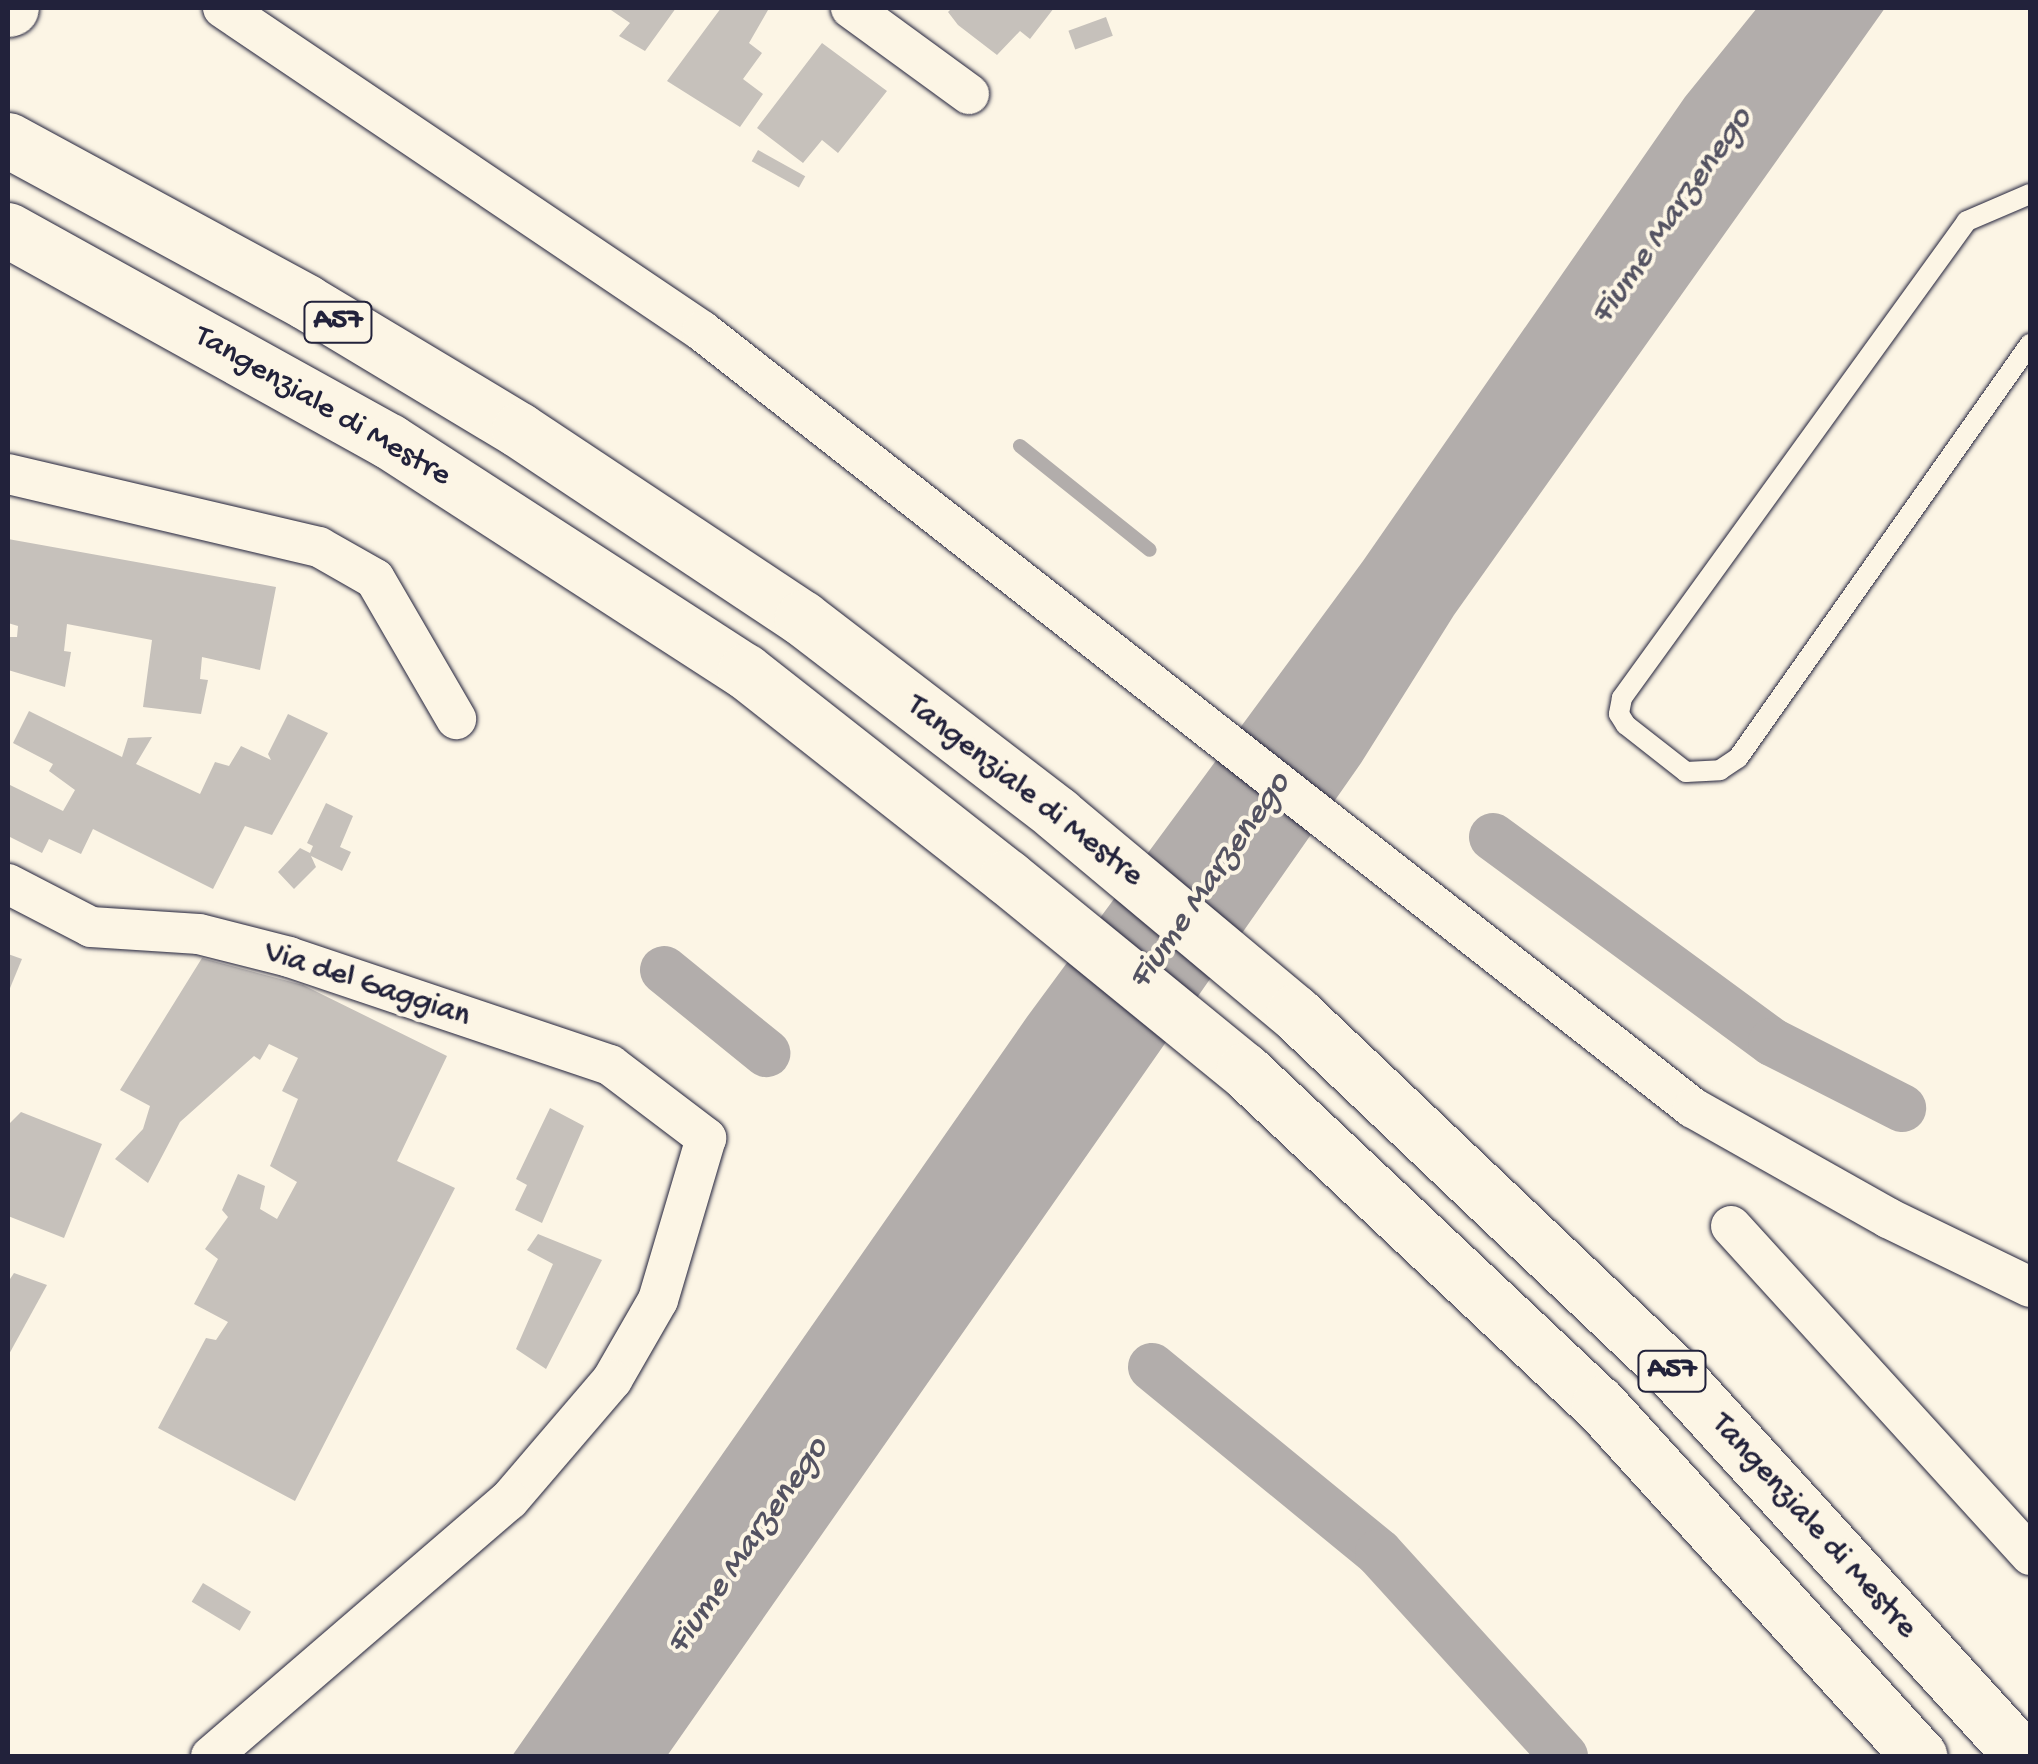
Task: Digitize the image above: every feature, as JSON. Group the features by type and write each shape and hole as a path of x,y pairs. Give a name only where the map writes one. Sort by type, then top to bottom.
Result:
{"highway":[{"name":"Tangenziale di Mestre","path":"8,140 306,302 658,522 802,618 1057,814 1294,1012 1672,1370 2022,1756"},
{"name":"Tangenziale di Mestre","path":"8,230 389,442 745,670 1007,877 1244,1070 1599,1404 1919,1756"}],"street":[{"path":"223,8 702,332 1384,861 1693,1108 1888,1218 2030,1287"},
{"path":"851,8 969,94"},
{"path":"8,474 319,547 374,579 456,719"},
{"name":"Via del Gaggian","path":"8,884 91,927 200,934 290,957 610,1064 706,1138 658,1300 612,1380 510,1500 211,1756"},
{"path":"1731,1226 2030,1555"}],"lane":[{"path":"2030,194 1968,221 1622,698 1626,725 1686,772 1720,770 1738,758 2030,344"}],"water":[{"name":"Fiume Marzenego","path":"1757,8 1885,8 1454,615 1361,763 667,1756 512,1756 1027,1017 1363,561 1685,97"}],"building":[{"path":"608,8 676,8 645,51 619,36 630,23"},
{"path":"721,8 768,10 749,43 762,53 743,79 763,94 740,127 667,81"},
{"path":"952,8 1054,8 1030,39 1020,31 997,55 958,25 948,12"},
{"path":"1106,17 1113,36 1075,49 1068,31"},
{"path":"822,43 887,91 838,153 822,140 803,163 757,128"},
{"path":"758,150 805,176 799,188 752,161"},
{"path":"8,539 276,587 260,670 202,657 200,679 208,680 201,714 143,707 152,640 67,624 64,651 71,652 65,687 8,670 8,637 17,637 18,626 8,623"},
{"path":"29,711 122,757 128,738 152,737 136,764 200,794 215,762 229,766 241,746 271,760 268,754 288,714 328,733 272,835 245,826 213,889 93,829 81,854 49,839 42,853 8,836 8,784 63,811 75,790 49,771 53,764 13,743"},
{"path":"326,803 353,816 340,847 351,852 342,871 311,856 316,867 294,889 278,872 300,848 310,853 313,846 307,843"},
{"path":"8,954 22,959 8,993"},
{"path":"202,958 303,985 447,1056 397,1161 455,1188 295,1501 158,1428 206,1338 216,1340 228,1322 194,1304 218,1259 205,1249 228,1217 222,1210 238,1174 265,1186 260,1209 277,1219 297,1182 270,1166 298,1099 282,1091 298,1058 269,1044 260,1060 254,1056 180,1122 148,1183 115,1159 143,1129 150,1106 120,1090"},
{"path":"550,1108 584,1126 542,1223 515,1210 527,1185 516,1179"},
{"path":"21,1112 102,1144 64,1238 8,1216 8,1125"},
{"path":"538,1234 602,1260 546,1369 516,1349 553,1264 527,1250"},
{"path":"14,1273 47,1285 8,1356 8,1282"},
{"path":"203,1583 251,1612 240,1631 192,1602"}],"waterway":[{"path":"1020,446 1150,550"},
{"path":"1493,837 1772,1042 1902,1108"},
{"path":"664,970 766,1053"},
{"path":"1152,1367 1379,1553 1564,1756"}]}
